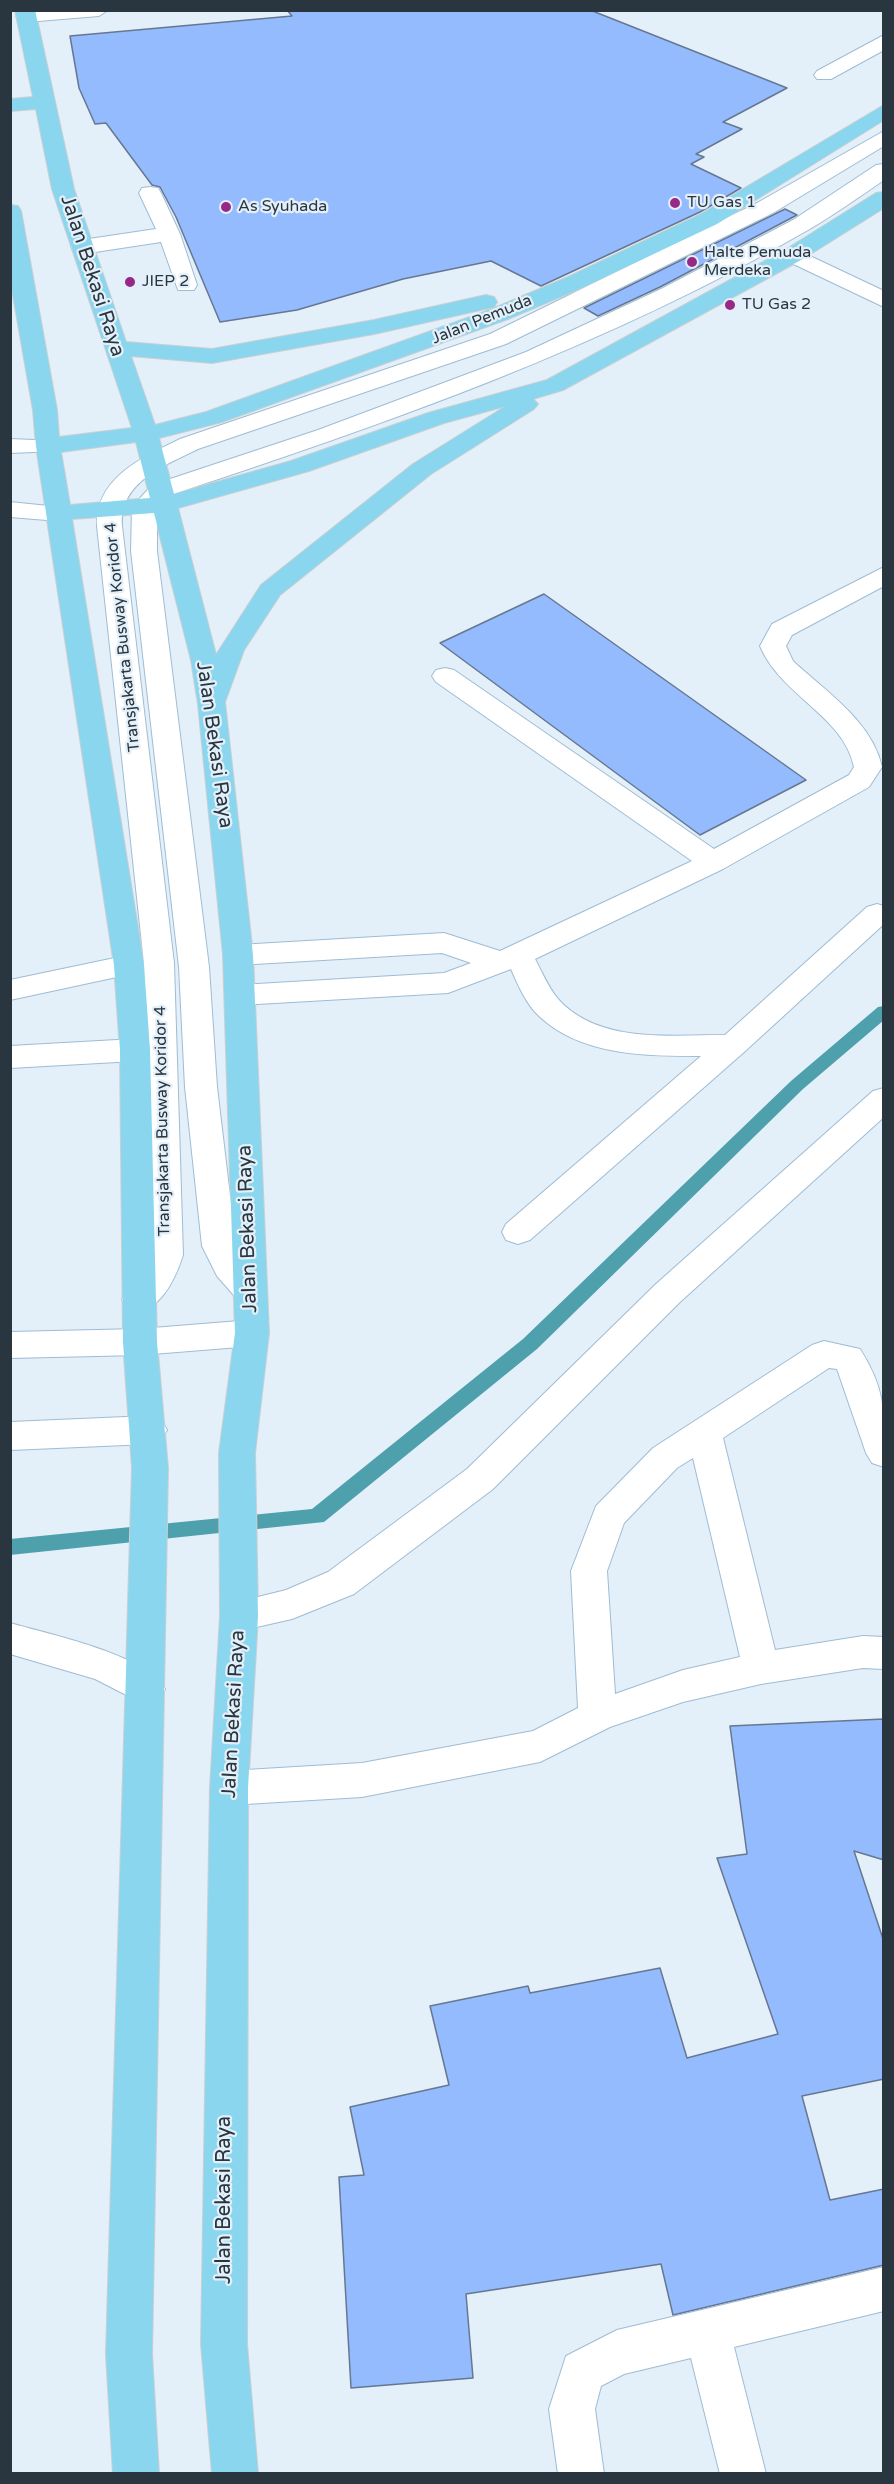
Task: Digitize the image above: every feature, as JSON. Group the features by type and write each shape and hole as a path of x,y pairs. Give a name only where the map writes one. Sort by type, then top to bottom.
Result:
{"main road":[{"name":"Jalan Bekasi Raya","path":"25,13 63,189 146,434 153,462 157,501 212,704 238,955 252,1333 237,1453 238,1600 229,1788 224,2344 235,2474"},
{"path":"10,105 43,102"},
{"name":"Jalan Pemuda","path":"48,446 146,434 214,417 399,352 576,282 709,219 884,111"},
{"path":"212,704 231,650 270,590 422,469 555,385 793,255 884,198"},
{"path":"10,211 45,410 48,446 129,965 135,1050 140,1342 149,1430 150,1468 129,2354 135,2474"},
{"path":"116,348 212,356 374,327 576,282"},
{"path":"59,513 110,511 300,466 436,418 555,385"}],"street":[{"path":"25,13 99,10"},
{"path":"825,75 884,41"},
{"name":"Transjakarta Busway Koridor 4","path":"139,1299 160,1275 166,1255 159,963 110,511 120,486 153,462 208,437 498,339 765,208 884,137"},
{"path":"157,501 534,357 669,294 801,225 884,170"},
{"path":"150,193 169,234 186,285"},
{"path":"82,247 169,234"},
{"path":"793,255 884,300"},
{"path":"862,290 884,276"},
{"path":"10,446 48,446"},
{"name":"Transjakarta Busway Koridor 4","path":"157,501 144,551 194,966 201,1087 219,1246 229,1267 250,1292"},
{"path":"10,509 59,513"},
{"path":"240,995 448,983 508,958 712,862 859,781 867,767 865,753 854,733 781,664 773,645 781,630 884,575"},
{"path":"445,676 712,862"},
{"path":"518,1232 732,1046 877,914"},
{"path":"238,955 444,943 508,958 550,1009 575,1029 623,1042 732,1046"},
{"path":"10,990 129,965"},
{"path":"10,1057 135,1050"},
{"path":"238,1600 292,1604 340,1583 480,1479 668,1293 884,1099"},
{"path":"10,1346 140,1342 252,1333"},
{"path":"597,1716 589,1571 609,1516 665,1458 824,1354 848,1359 858,1374 884,1453"},
{"path":"10,1436 149,1430"},
{"path":"704,1431 761,1668"},
{"path":"10,1638 105,1667 146,1689"},
{"path":"229,1788 362,1780 540,1746 597,1716 684,1686 761,1668 863,1652 884,1653"},
{"path":"581,2474 572,2409 582,2372 617,2354 706,2331 881,2299"},
{"path":"706,2331 743,2474"}],"building":[{"path":"287,10 590,10 787,88 723,122 742,129 696,154 704,157 691,164 741,188 700,212 541,286 491,261 403,279 297,310 220,322 176,217 160,187 152,185 106,123 95,124 79,88 70,36 292,16"},
{"name":"Halte Pemuda Merdeka","path":"785,209 797,215 660,287 598,316 584,308"},
{"path":"544,594 806,780 700,835 440,643"},
{"path":"884,1719 884,1860 854,1851 884,1942 884,2079 802,2096 830,2200 884,2189 884,2265 673,2315 661,2264 466,2294 473,2378 351,2388 339,2177 364,2175 350,2107 449,2085 430,2006 528,1986 530,1993 660,1968 687,2058 778,2034 717,1858 747,1854 730,1726"}],"waterway":[{"path":"10,1547 317,1516 530,1344 797,1085 884,1011"}],"place":[{"name":"TU Gas 1","path":"675,203"},
{"name":"As Syuhada","path":"226,207"},
{"name":"Halte Pemuda Merdeka","path":"692,262"},
{"name":"JIEP 2","path":"130,282"},
{"name":"TU Gas 2","path":"730,305"}]}
